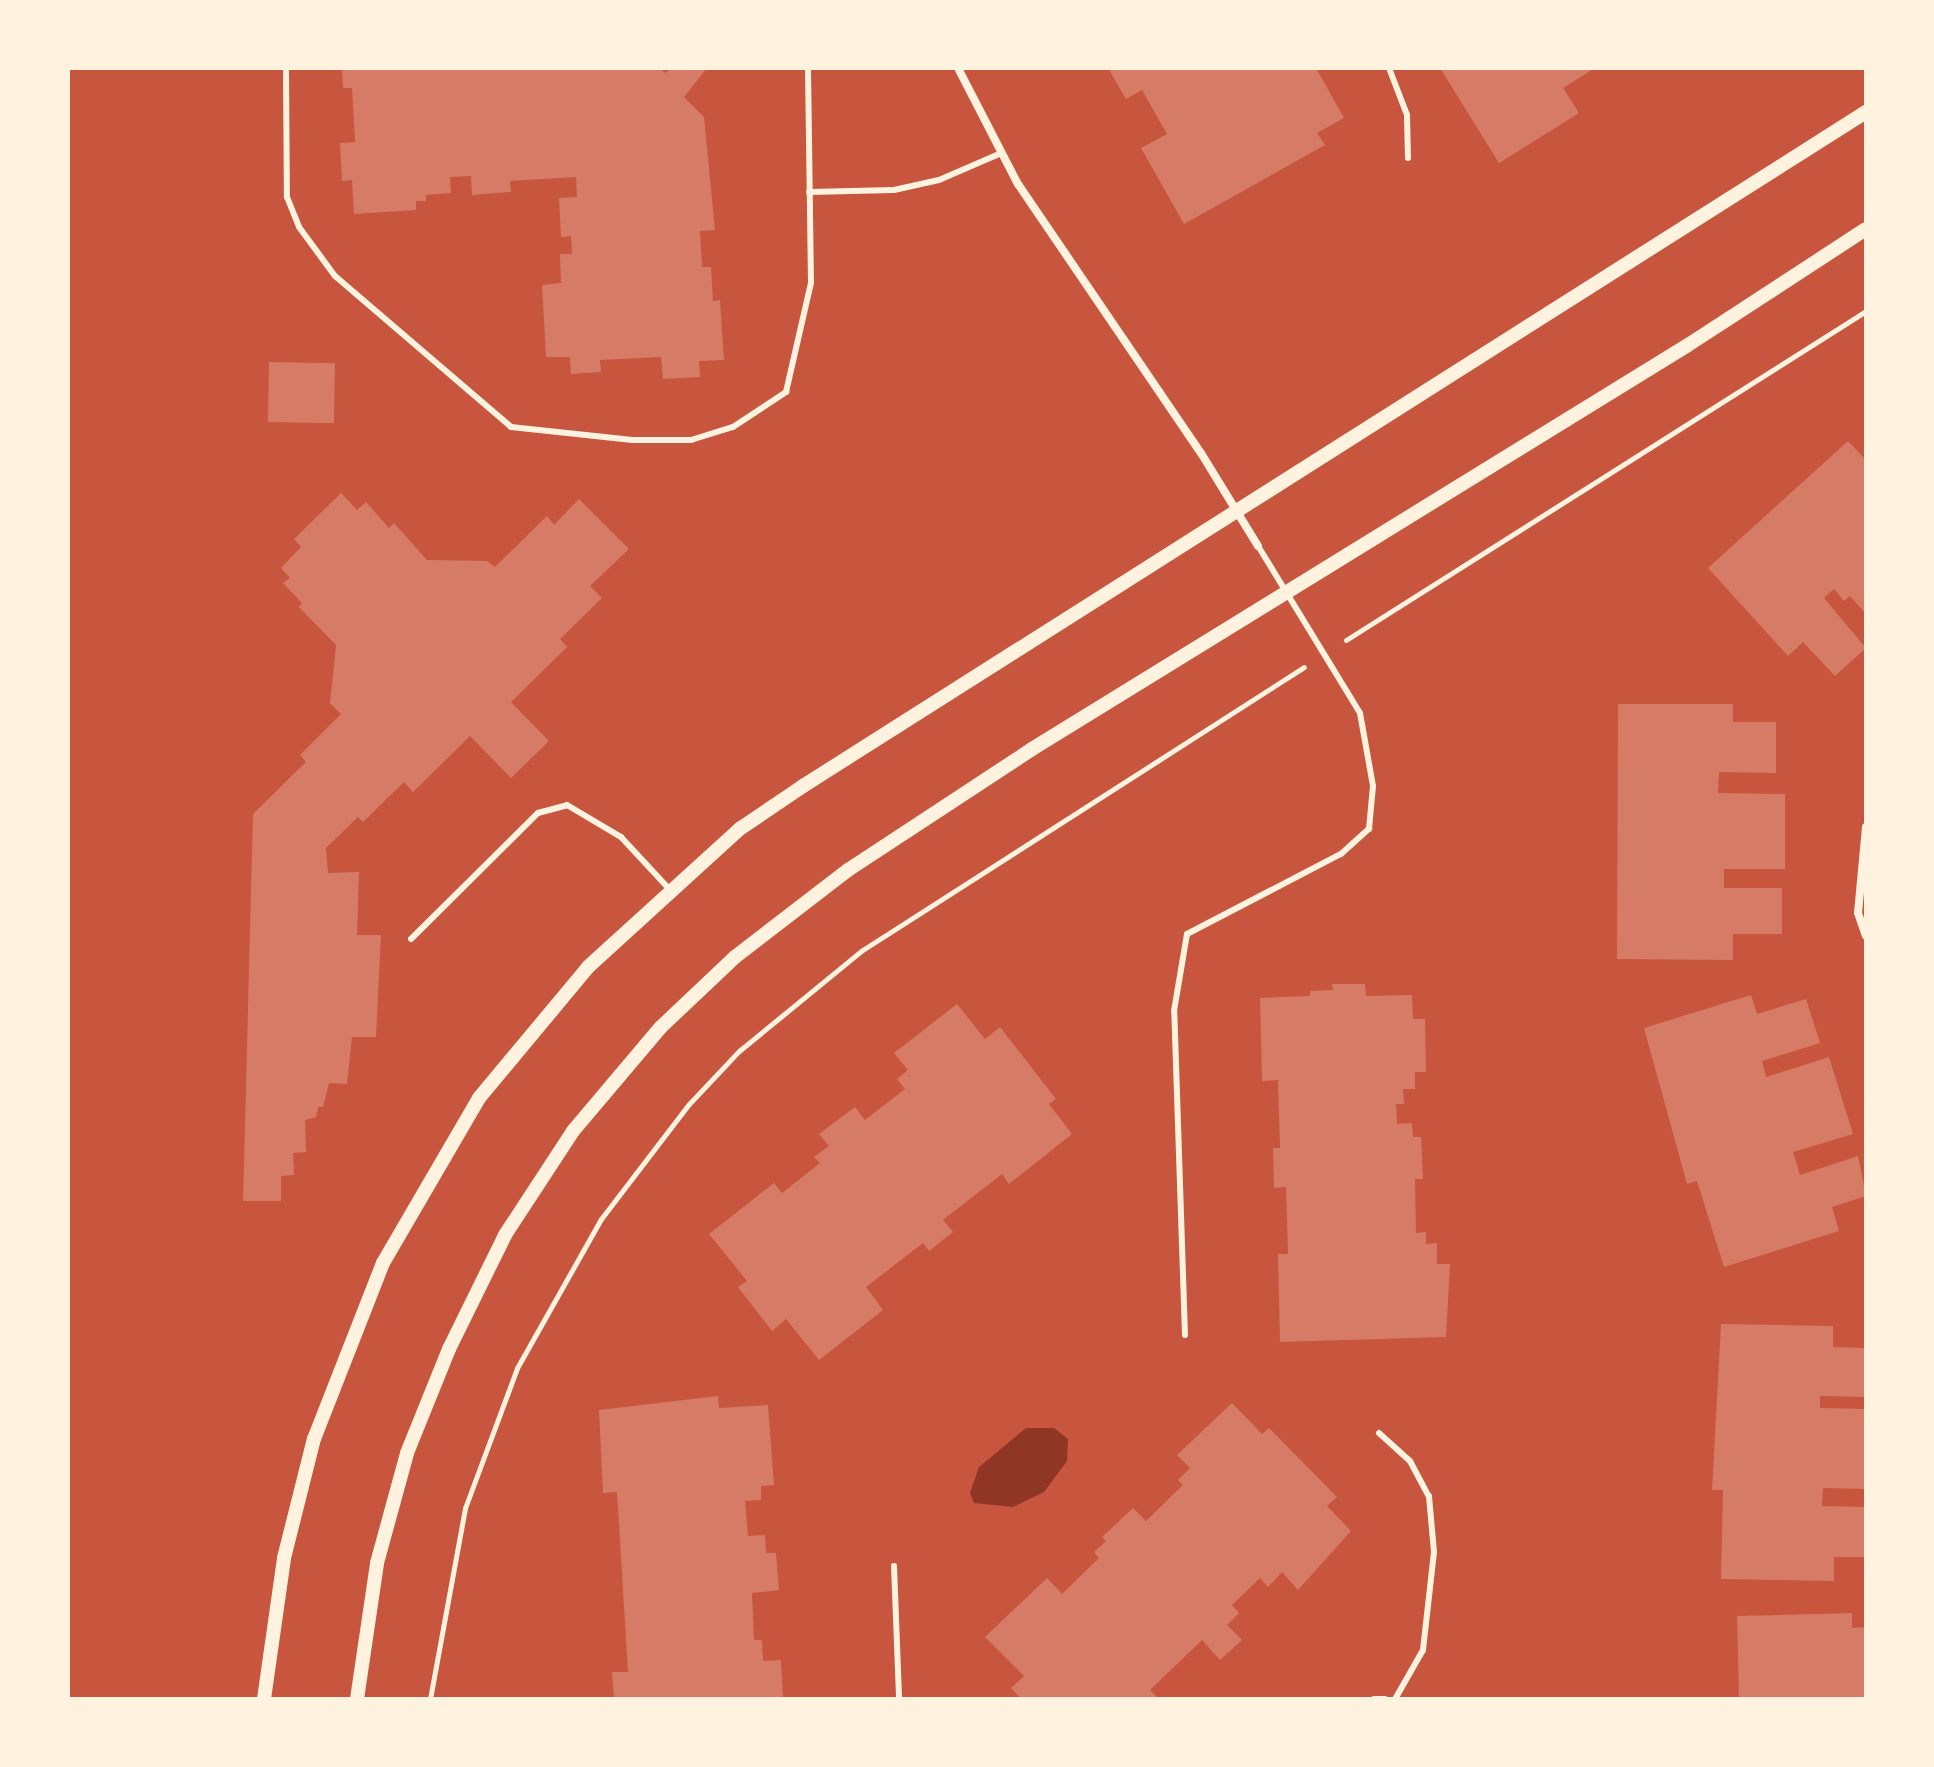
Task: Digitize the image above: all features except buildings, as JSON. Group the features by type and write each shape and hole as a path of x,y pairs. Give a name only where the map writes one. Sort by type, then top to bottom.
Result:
{"street":[{"path":"958,68 1001,153 1258,546"},
{"path":"264,1699 284,1558 314,1439 383,1263 479,1098 588,967 741,828 803,786 1866,112"},
{"path":"357,1699 377,1563 407,1453 449,1349 505,1235 573,1131 661,1027 725,967 848,870 1284,592 1688,345 1866,229"},
{"path":"1866,827 1858,913 1866,936"}],"lane":[{"path":"286,68 287,197 299,227 335,276 511,427 632,440 691,440 733,427 786,392 811,283 808,68"},
{"path":"1389,68 1407,115 1408,158"},
{"path":"809,192 894,190 939,180 1001,153"},
{"path":"1185,1335 1174,1011 1187,934 1341,854 1369,829 1373,786 1360,713 1258,546"},
{"path":"411,939 538,813 567,805 621,837 670,890"},
{"path":"1379,1433 1410,1461 1429,1496 1434,1552 1433,1600 1423,1650 1395,1699"},
{"path":"894,1566 899,1699"},
{"path":"1374,1699 1385,1699"}],"path":[{"path":"430,1699 465,1508 517,1368 601,1219 689,1104 750,1041 861,951 1866,311"}],"shaded area":[{"path":"1026,1428 1054,1428 1068,1439 1067,1461 1044,1492 1013,1507 974,1503 970,1493 979,1467"}]}
